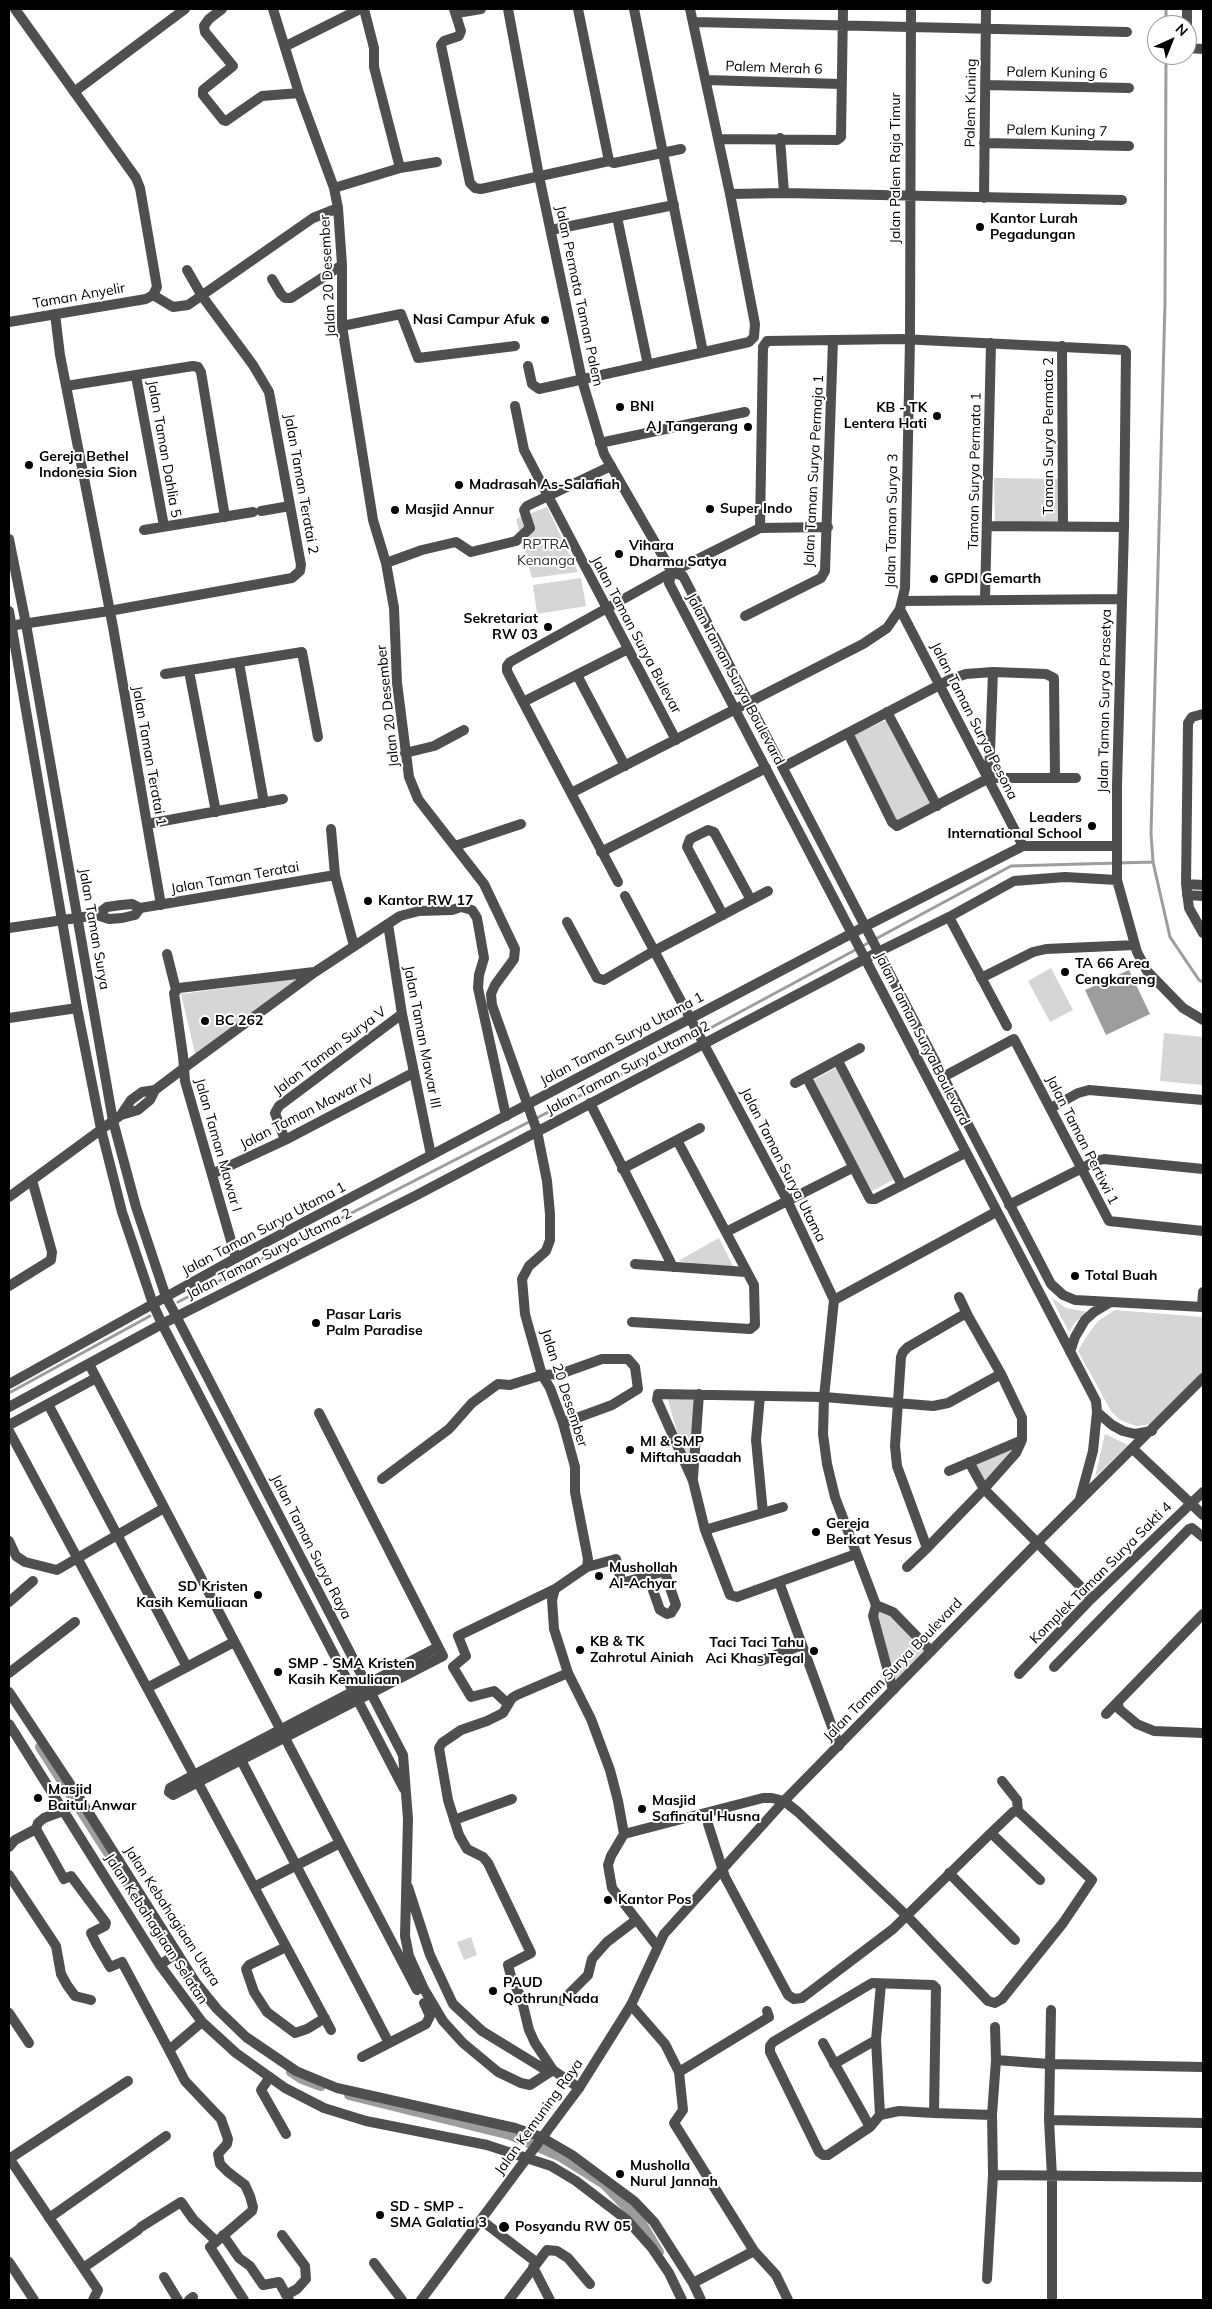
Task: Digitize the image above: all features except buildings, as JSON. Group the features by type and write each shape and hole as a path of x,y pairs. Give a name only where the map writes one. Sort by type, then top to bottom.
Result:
{"street":[{"path":"15,9 136,178 140,188 157,287 153,295 173,306 179,307 202,296 313,218 338,208"},
{"path":"74,92 185,9"},
{"path":"222,9 209,19 204,26 205,32 232,66 203,90 224,121 262,96 299,92"},
{"name":"Jalan 20 Desember","path":"273,9 299,92 334,188 338,208 342,265 342,326 373,520 386,563 394,608 397,682 409,777 418,799 484,884 515,949 514,959 495,985 491,994 492,1004 536,1128 547,1181 550,1240 546,1251 530,1266 522,1278 525,1314 542,1375 550,1388 563,1423 575,1467 574,1492 588,1559 587,1567"},
{"path":"286,46 360,9"},
{"path":"364,9 374,48 374,67 400,168"},
{"path":"481,9 456,11 461,31 459,36 444,41 441,45 470,183 475,188 481,189 609,161 614,163 681,149"},
{"name":"Jalan Permata Taman Palem","path":"508,9 539,176 582,380 600,443 611,466 672,572"},
{"path":"578,9 609,161"},
{"path":"634,9 703,352"},
{"path":"528,366 532,384 536,388 582,380 749,342 754,337 755,324 720,142 690,9"},
{"path":"720,142 780,138 837,140 841,137 843,9"},
{"name":"Jalan Palem Raja Timur","path":"909,328 911,9"},
{"name":"Palem Kuning","path":"984,198 986,9"},
{"path":"694,22 843,25 880,28 910,26 1127,32"},
{"name":"Palem Merah 6","path":"706,80 842,84"},
{"name":"Palem Kuning 6","path":"985,85 1129,88"},
{"path":"780,138 784,193"},
{"name":"Palem Kuning 7","path":"984,143 1128,146"},
{"path":"334,188 400,168 437,162"},
{"path":"730,194 784,193 1122,200"},
{"path":"551,230 674,205"},
{"path":"617,216 648,365"},
{"path":"272,280 285,298 291,298 342,265"},
{"path":"187,270 202,296"},
{"name":"Taman Anyelir","path":"9,322 146,299 153,295"},
{"name":"Jalan Taman Teratai 2","path":"109,611 292,578 300,572 301,565 269,392 253,365 202,296"},
{"name":"Jalan Taman Teratai 1","path":"55,314 66,386 109,611 161,905"},
{"path":"342,326 401,314 418,358 514,346"},
{"name":"Jalan Taman Surya 3","path":"902,605 906,339 909,328"},
{"path":"760,528 763,347 767,341 906,339 1062,346"},
{"name":"Jalan Taman Surya Permaja 1","path":"745,616 822,578 825,571 828,528 833,340"},
{"name":"Taman Surya Permata 1","path":"985,600 991,343"},
{"name":"Jalan Taman Surya Prasetya","path":"1062,346 1121,348 1126,352 1117,876 1135,945 1147,971 1164,991 1183,1008 1203,1020"},
{"name":"Taman Surya Permata 2","path":"1062,346 1063,525"},
{"path":"66,386 193,366 198,367 201,372 225,517"},
{"name":"Jalan Taman Dahlia 5","path":"136,376 164,526"},
{"name":"Jalan Taman Surya Bulevar","path":"515,406 524,450 676,740"},
{"path":"600,443 745,412"},
{"path":"386,563 422,550 456,542 471,552 516,541 530,528 524,510 527,506 548,498 611,466"},
{"path":"144,530 290,506"},
{"path":"988,526 1063,525 1124,527"},
{"path":"618,882 523,702 508,671 510,662 672,572 760,528 828,528"},
{"name":"Jalan Taman Surya","path":"9,539 26,624 78,918 136,1207 166,1297 176,1316"},
{"name":"Jalan Taman Surya Boulevard","path":"1079,1502 1091,1462 1098,1412 1093,1396 669,583 672,572 683,576 784,767 866,930 1009,1205 1054,1288 1063,1295 1075,1300 1203,1307"},
{"path":"572,793 863,644 887,628 902,605 985,600 1121,599"},
{"name":"Jalan Taman Surya Pesona","path":"902,605 1023,846"},
{"path":"9,611 10,626 61,920 101,1129 122,1212 153,1304 256,1506 408,1795"},
{"path":"10,626 109,611"},
{"path":"523,702 628,649"},
{"path":"165,674 189,672 303,653 318,737"},
{"path":"239,664 264,803"},
{"path":"189,672 216,812"},
{"path":"989,778 994,672"},
{"path":"784,767 940,684 966,674 994,672 1046,674 1058,678 1055,777"},
{"path":"577,675 625,766"},
{"path":"887,712 937,806"},
{"path":"1203,714 1192,717 1188,723 1186,884 1189,908 1203,933"},
{"path":"405,753 434,746 464,730"},
{"path":"848,732 893,826 937,806 989,778 1076,778"},
{"path":"601,852 766,768"},
{"path":"147,824 283,799"},
{"path":"455,846 521,824"},
{"path":"331,829 335,875 354,946"},
{"path":"723,915 687,848 690,839 708,830 714,832 751,900"},
{"name":"Jalan Taman Surya Utama 1","path":"153,1304 431,1155 506,1116 528,1107 1023,846 1117,851"},
{"name":"Jalan Taman Teratai","path":"9,928 97,915 107,908 121,905 132,904 140,908 335,875"},
{"name":"Jalan Taman Surya Utama 2","path":"162,1324 415,1196 536,1128 590,1103 703,1040 876,949 949,917 1014,881 1065,877 1117,876"},
{"path":"1186,884 1203,885"},
{"path":"567,922 596,978 604,980 654,951 768,891"},
{"path":"1188,895 1203,896"},
{"name":"Jalan Taman Surya Utama","path":"625,896 693,1020 788,1202 834,1300"},
{"path":"9,1197 117,1118 131,1100 142,1092 155,1090 315,972 405,914 426,910 452,910 464,907 474,913 484,958 479,975 478,988 506,1116"},
{"path":"949,917 1007,1026"},
{"name":"Jalan Taman Mawar III","path":"388,924 402,1014 431,1155"},
{"path":"981,978 1033,952 1135,945"},
{"name":"Jalan Taman Mawar I","path":"167,954 176,990 173,996 184,1068 184,1081 236,1258"},
{"path":"176,990 179,988 315,972"},
{"path":"9,1018 77,1008"},
{"name":"Jalan Taman Surya V","path":"285,1140 276,1113 279,1106 402,1014"},
{"name":"Jalan Taman Pertiwi 1","path":"943,1077 1014,1039 1109,1221 1203,1231"},
{"path":"795,1083 860,1048"},
{"path":"838,1061 902,1185"},
{"name":"Jalan Taman Mawar IV","path":"212,1174 285,1140 413,1073"},
{"path":"807,1078 852,1168 875,1209"},
{"path":"1051,1108 1078,1093 1089,1090 1203,1100"},
{"path":"590,1103 622,1169 674,1267"},
{"path":"622,1169 700,1128"},
{"path":"632,1322 753,1328 755,1325 754,1285 677,1140"},
{"path":"869,1197 876,1199 965,1153"},
{"path":"1009,1205 1081,1168 1104,1159 1203,1168"},
{"path":"726,1232 852,1168"},
{"path":"9,1286 51,1260 52,1252 32,1180"},
{"path":"893,1690 873,1616 876,1605 835,1497 827,1464 823,1434 824,1397 834,1300 996,1212"},
{"path":"635,1264 746,1272"},
{"path":"1203,1292 1203,1307"},
{"path":"907,1567 984,1489 1016,1453 1022,1440 1022,1418 959,1297"},
{"path":"1070,1352 1075,1337 1085,1320 1109,1303"},
{"path":"9,1384 153,1304"},
{"path":"927,1548 898,1466 895,1446 903,1352 963,1315 968,1316"},
{"name":"Jalan Taman Surya Raya","path":"176,1316 403,1755 408,1795 405,1936 409,1956 424,1989 443,2021 463,2044 498,2072 521,2083 530,2085 551,2071"},
{"path":"9,1407 162,1324"},
{"path":"382,1479 448,1429 472,1403 498,1384 510,1384 542,1375 560,1374 602,1359 628,1359 637,1370 638,1389 612,1405 563,1423"},
{"path":"89,1364 430,2013 430,2019 426,2024 362,2057"},
{"path":"856,1554 737,1597 730,1595 705,1530 693,1480 656,1396 660,1392 824,1397 899,1404 942,1405 1000,1374"},
{"path":"9,1425 96,1378"},
{"name":"Jalan Taman Surya Boulevard","path":"722,1869 784,1801 1038,1542 1152,1431 1203,1378"},
{"path":"693,1480 699,1394"},
{"path":"760,1396 756,1440 763,1512"},
{"path":"48,1404 187,1667"},
{"path":"1098,1412 1112,1425 1123,1431 1135,1434 1152,1431"},
{"path":"196,1779 368,1689 438,1647 319,1413"},
{"path":"9,1431 331,2030"},
{"path":"949,1471 1022,1440"},
{"path":"1133,1449 1203,1515"},
{"path":"969,1462 984,1489 1092,1598"},
{"name":"Komplek Taman Surya Sakti 4","path":"1020,1674 1092,1598 1203,1492"},
{"path":"256,1506 270,1498"},
{"path":"705,1530 783,1507"},
{"path":"9,1541 12,1560 56,1570 164,1508"},
{"path":"1054,1667 1189,1529 1195,1530 1203,1537"},
{"path":"508,1704 494,1691 471,1697 453,1668 466,1656 458,1636 555,1589 587,1567 616,1559 622,1582 648,1576"},
{"path":"9,1602 33,1581"},
{"path":"779,1582 839,1746"},
{"path":"555,1589 552,1600 554,1629 568,1673 591,1719 610,1770 624,1834"},
{"path":"876,1605 893,1612 931,1651"},
{"path":"1106,1714 1118,1704 1119,1700 1203,1614"},
{"path":"9,1673 75,1622"},
{"path":"147,1688 234,1642"},
{"path":"760,1661 802,1645"},
{"path":"339,1665 352,1657"},
{"path":"551,2071 535,2043 508,1965 530,1953 488,1863 483,1857 474,1854 464,1846 448,1800 439,1746 461,1730 503,1713 508,1704 517,1695 568,1673"},
{"name":"Jalan Kebahagiaan Utara","path":"9,1692 196,1983 217,2008 246,2037 296,2070 337,2088 515,2128 572,2155 634,2201 654,2222 693,2283 701,2300"},
{"path":"1118,1704 1119,1708 1137,1724 1154,1731 1203,1732"},
{"name":"Jalan Kebahagiaan Selatan","path":"9,1724 162,1964 202,2022 236,2053 285,2088 324,2108 366,2121 487,2145 529,2156 551,2166 576,2181 627,2220 652,2248 669,2273 682,2300"},
{"path":"196,1779 241,1760 282,1734"},
{"path":"241,1760 389,2043"},
{"path":"660,1940 647,1932 612,1888 609,1876 610,1856 624,1834 763,1798 772,1798 784,1801 798,1812 907,1916 988,2001 995,2003 1002,1999 1063,1923 1092,1880 1018,1810 1017,1800 1002,1781"},
{"path":"454,1820 512,1799"},
{"path":"9,1848 15,1840 36,1829 38,1823 44,1818 65,1810 79,1800"},
{"path":"708,1824 722,1869 788,1995 794,1999 802,1998 859,1957 907,1916 949,1873 1013,1812 1018,1810"},
{"path":"36,1829 64,1879 71,1876 106,1923 105,1926 91,1932 110,1967 122,1962 184,2081 221,2119 228,2140 227,2144 218,2154 220,2164 245,2185 253,2206 252,2211 211,2245 210,2249 244,2300"},
{"path":"991,1833 1040,1880"},
{"path":"254,1887 340,1843"},
{"name":"Jalan Kemuning Raya","path":"421,2300 579,2088 631,2005 660,1940 722,1869"},
{"path":"949,1873 1015,1940"},
{"path":"9,1875 56,1946 61,1974 67,1985 75,1996 91,2000"},
{"path":"405,1876 430,1955 453,2004 482,2031 579,2088"},
{"path":"562,2001 588,1975 592,1959 607,1942 636,1920"},
{"path":"286,1947 249,1965 246,1969 254,1992 267,2012 295,2033 307,2029 325,2018"},
{"path":"162,1964 176,1953"},
{"path":"934,2113 936,1988 934,1985 872,1983 773,2042 770,2046 770,2052 819,2152 823,2155 828,2155 870,2127 880,2115 899,2111 934,2113 992,2115"},
{"path":"880,2115 876,2040 881,1984"},
{"path":"631,2005 666,2044 680,2072 683,2110 674,2123 754,2251 776,2274 788,2300"},
{"path":"1051,2010 1049,2120 1052,2177 1052,2300"},
{"path":"680,2072 769,2017 766,2011"},
{"path":"9,2013 29,2043"},
{"path":"169,2050 202,2022"},
{"path":"987,2279 994,2176 992,2115 996,2060 995,2027"},
{"path":"834,2064 876,2040"},
{"path":"823,2043 870,2127"},
{"path":"996,2060 1049,2064 1203,2067"},
{"path":"270,2077 261,2090 286,2134"},
{"path":"93,2300 98,2290 9,2158 128,2081"},
{"path":"1049,2120 1203,2123"},
{"path":"49,2218 166,2136"},
{"path":"994,2176 1203,2177"},
{"path":"82,2268 181,2202 193,2219 220,2238 239,2258 250,2266 263,2285 279,2282 287,2298 306,2279 305,2266 282,2235"},
{"path":"481,2220 535,2265 550,2300"},
{"path":"508,2300 547,2250 557,2251 568,2258 590,2284"},
{"path":"693,2283 754,2251"},
{"path":"9,2262 34,2300"},
{"path":"374,2263 402,2300"},
{"path":"164,2277 178,2300"}],"green space":[{"path":"994,478 1060,479 1059,524 995,523"},
{"name":"RPTRA Kenanga","path":"547,507 578,572 532,578 516,519"},
{"path":"581,578 586,606 537,614 533,585"},
{"path":"889,719 931,806 897,823 854,734"},
{"path":"1051,968 1073,1010 1050,1022 1028,981"},
{"path":"302,978 196,1057 181,994"},
{"path":"1164,1033 1203,1037 1203,1085 1160,1081"},
{"path":"837,1067 895,1179 872,1191 812,1081"},
{"path":"719,1238 734,1268 678,1261"},
{"path":"1051,1297 1066,1308 1088,1312 1075,1322 1069,1332"},
{"path":"1115,1310 1203,1317 1203,1374 1150,1424 1136,1426 1120,1420 1111,1411 1078,1351 1098,1321"},
{"path":"667,1397 696,1400 698,1503"},
{"path":"1105,1434 1128,1445 1095,1477"},
{"path":"1013,1448 982,1486 972,1465"},
{"path":"868,1589 925,1653 893,1687"},
{"path":"471,1937 477,1955 464,1960 457,1942"}],"shaded area":[{"path":"1129,970 1150,1014 1106,1035 1085,990"}],"waterway":[{"path":"1166,9 1166,15"},
{"path":"1166,65 1165,303 1151,833 1153,862 1170,937 1199,980 1203,982"},
{"path":"178,1302 677,1046 1011,866 1153,862"},
{"path":"9,1393 150,1316"},
{"path":"40,1747 135,1895"},
{"path":"291,2072 302,2079 321,2086"},
{"path":"349,2095 510,2135 561,2157 604,2184 641,2222 659,2252"}],"place":[{"name":"Kantor Lurah Pegadungan","path":"980,227"},
{"name":"Nasi Campur Afuk","path":"545,320"},
{"name":"BNI","path":"620,407"},
{"name":"KB - TK Lentera Hati","path":"937,416"},
{"name":"AJ Tangerang","path":"748,427"},
{"name":"Gereja Bethel Indonesia Sion","path":"29,465"},
{"name":"Madrasah As-Salafiah","path":"459,485"},
{"name":"Super Indo","path":"710,509"},
{"name":"Masjid Annur","path":"395,510"},
{"name":"Vihara Dharma Satya","path":"619,554"},
{"name":"GPDI Gemarth","path":"934,579"},
{"name":"Sekretariat RW 03","path":"548,627"},
{"name":"Leaders International School","path":"1092,826"},
{"name":"Kantor RW 17","path":"368,901"},
{"name":"TA 66 Area Cengkareng","path":"1065,972"},
{"name":"BC 262","path":"205,1021"},
{"name":"Total Buah","path":"1075,1276"},
{"name":"Pasar Laris Palm Paradise","path":"316,1323"},
{"name":"MI & SMP Miftahusaadah","path":"630,1450"},
{"name":"Gereja Berkat Yesus","path":"816,1532"},
{"name":"Mushollah Al-Achyar","path":"599,1576"},
{"name":"SD Kristen Kasih Kemuliaan","path":"258,1595"},
{"name":"KB & TK Zahrotul Ainiah","path":"580,1650"},
{"name":"Taci Taci Tahu Aci Khas Tegal","path":"814,1651"},
{"name":"SMP - SMA Kristen Kasih Kemuliaan","path":"278,1672"},
{"name":"Masjid Baitul Anwar","path":"38,1798"},
{"name":"Masjid Safinatul Husna","path":"642,1809"},
{"name":"Kantor Pos","path":"608,1900"},
{"name":"PAUD Qothrun Nada","path":"493,1991"},
{"name":"Musholla Nurul Jannah","path":"620,2174"},
{"name":"SD - SMP - SMA Galatia 3","path":"380,2215"},
{"name":"Posyandu RW 05","path":"504,2227"}]}
